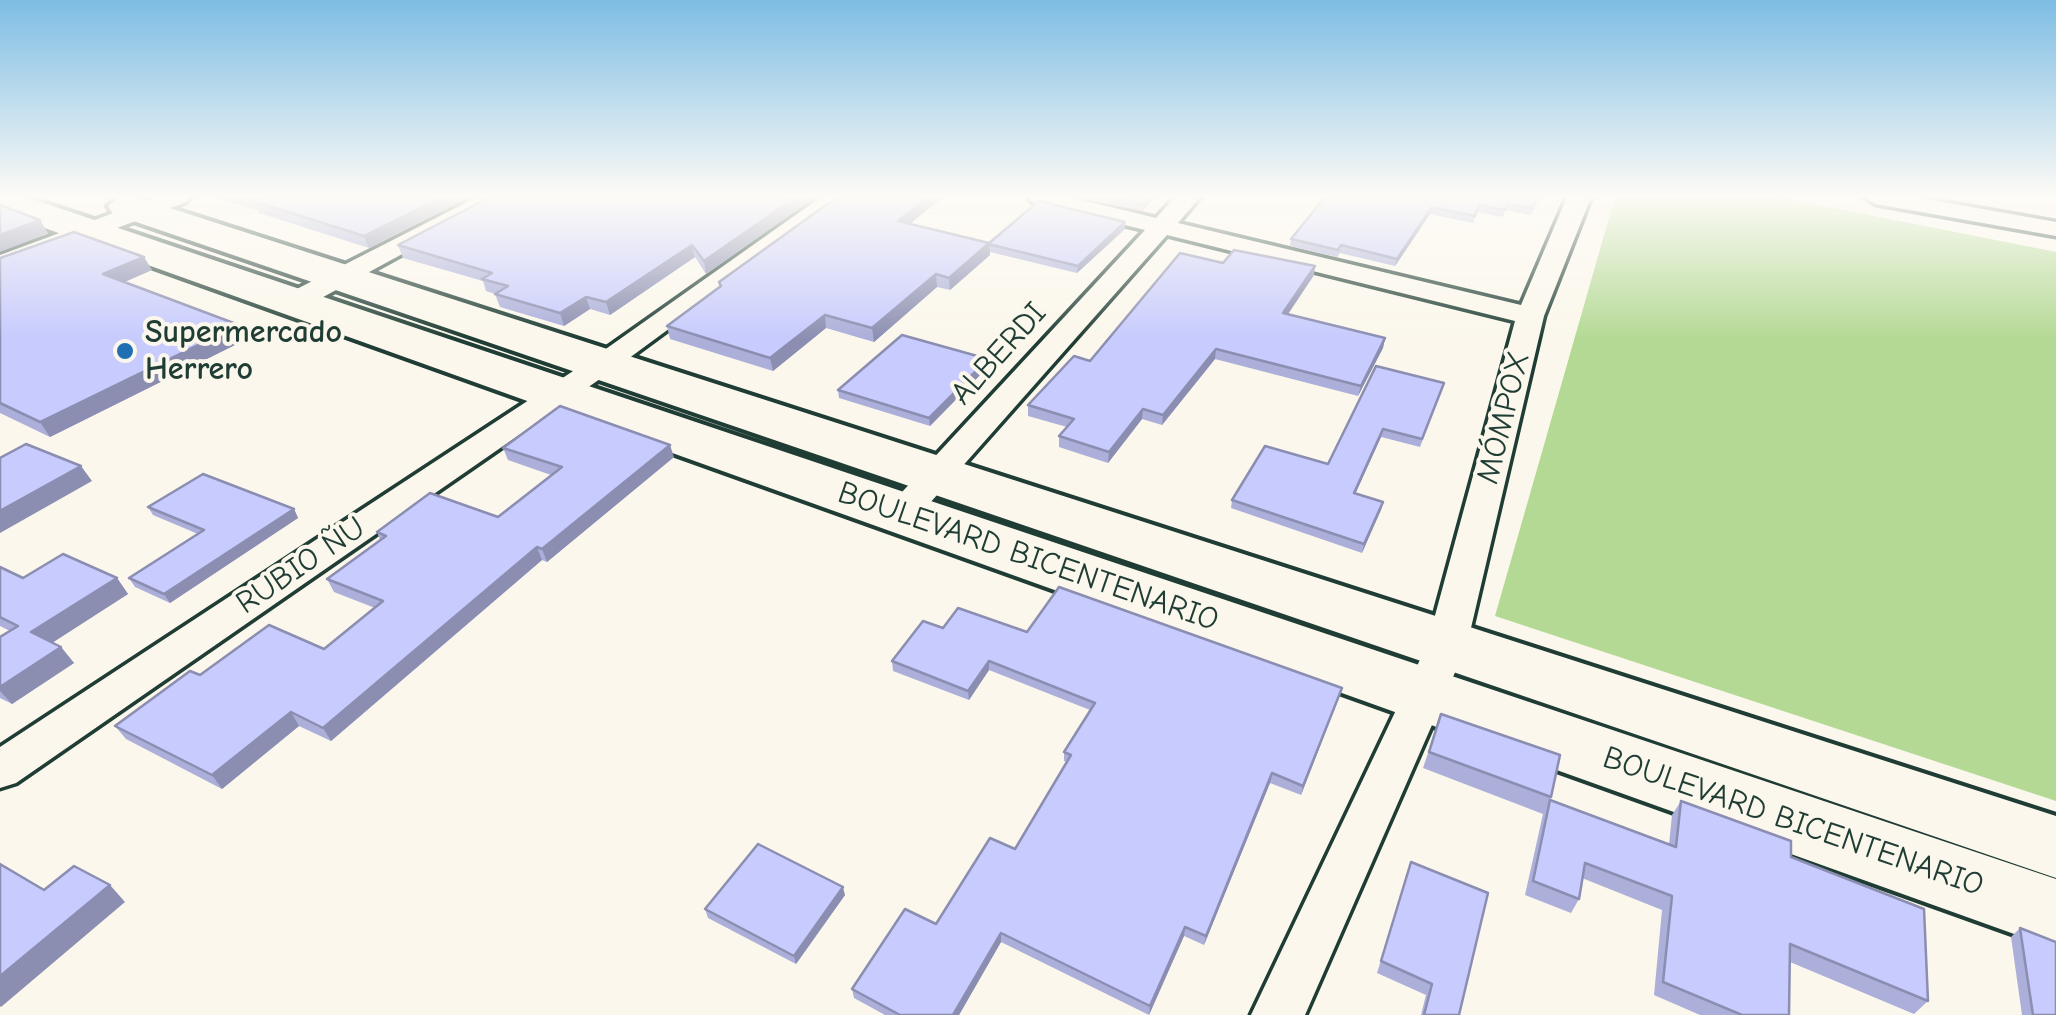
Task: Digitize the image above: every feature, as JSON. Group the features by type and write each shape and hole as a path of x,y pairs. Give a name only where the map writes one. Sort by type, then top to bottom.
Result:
{"main road":[{"name":"BOULEVARD BICENTENARIO","path":"190,244 293,302 557,394 1447,645 2056,847"},
{"name":"BOULEVARD BICENTENARIO","path":"238,244 603,364 1427,696 2056,914"}],"street":[{"path":"0,264 45,244"},
{"path":"293,302 403,244"},
{"name":"RUBIO ÑU","path":"0,770 603,364 770,244"},
{"name":"ALBERDI","path":"920,494 1145,244"},
{"path":"1237,244 1530,316"},
{"name":"MÓMPOX","path":"1278,1015 1447,645 1530,316 1559,244"}],"green space":[{"path":"1601,244 2018,244 2056,252 2056,801 1495,616"}],"building":[{"path":"39,244 109,244 144,257 103,274 239,325 40,422 0,403 0,258"},
{"path":"728,244 704,261 692,245 606,302 586,297 560,313 495,294 508,286 482,279 492,273 398,245"},
{"path":"771,244 987,244 949,278 936,274 872,328 825,315 770,358 667,326 721,286 719,282"},
{"path":"990,244 1101,244 1078,266"},
{"path":"1314,244 1407,244 1397,259 1341,245 1338,250"},
{"path":"1234,250 1315,266 1283,313 1385,338 1361,386 1216,349 1163,415 1143,409 1109,452 1059,436 1074,419 1028,405 1074,356 1090,361 1180,253 1223,263"},
{"path":"902,335 988,359 929,418 838,390"},
{"path":"1376,366 1444,383 1422,439 1383,429 1354,493 1383,502 1364,544 1232,500 1265,446 1328,464"},
{"path":"560,406 670,445 542,549 537,547 323,728 291,712 212,775 115,726 190,671 200,675 269,625 324,649 383,601 327,579 386,536 377,532 430,493 498,517 562,467 503,448"},
{"path":"26,444 81,466 0,511 0,458"},
{"path":"203,474 294,509 164,594 129,578 204,530 148,507"},
{"path":"63,554 117,578 31,632 61,647 0,687 0,637 18,626 0,617 0,567 23,578"},
{"path":"1059,587 1342,688 1303,786 1272,773 1206,936 1185,927 1150,1006 1001,933 953,1015 900,1015 852,989 905,909 936,924 990,838 1015,849 1071,755 1064,752 1095,703 989,661 968,691 892,661 923,621 943,628 958,608 1027,632"},
{"path":"1441,714 1560,755 1551,797 1429,752"},
{"path":"1550,800 1676,847 1681,801 1791,841 1791,857 1924,909 1928,1001 1790,944 1789,1015 1742,1015 1663,982 1672,896 1585,863 1579,899 1533,881"},
{"path":"758,844 843,887 794,956 705,909"},
{"path":"1411,862 1488,893 1459,1015 1424,1015 1432,984 1381,961"},
{"path":"0,864 44,890 74,866 110,885 0,976"},
{"path":"2020,928 2056,942 2056,1015 2033,1015"}],"place":[{"name":"Supermercado Herrero","path":"125,351"}]}
